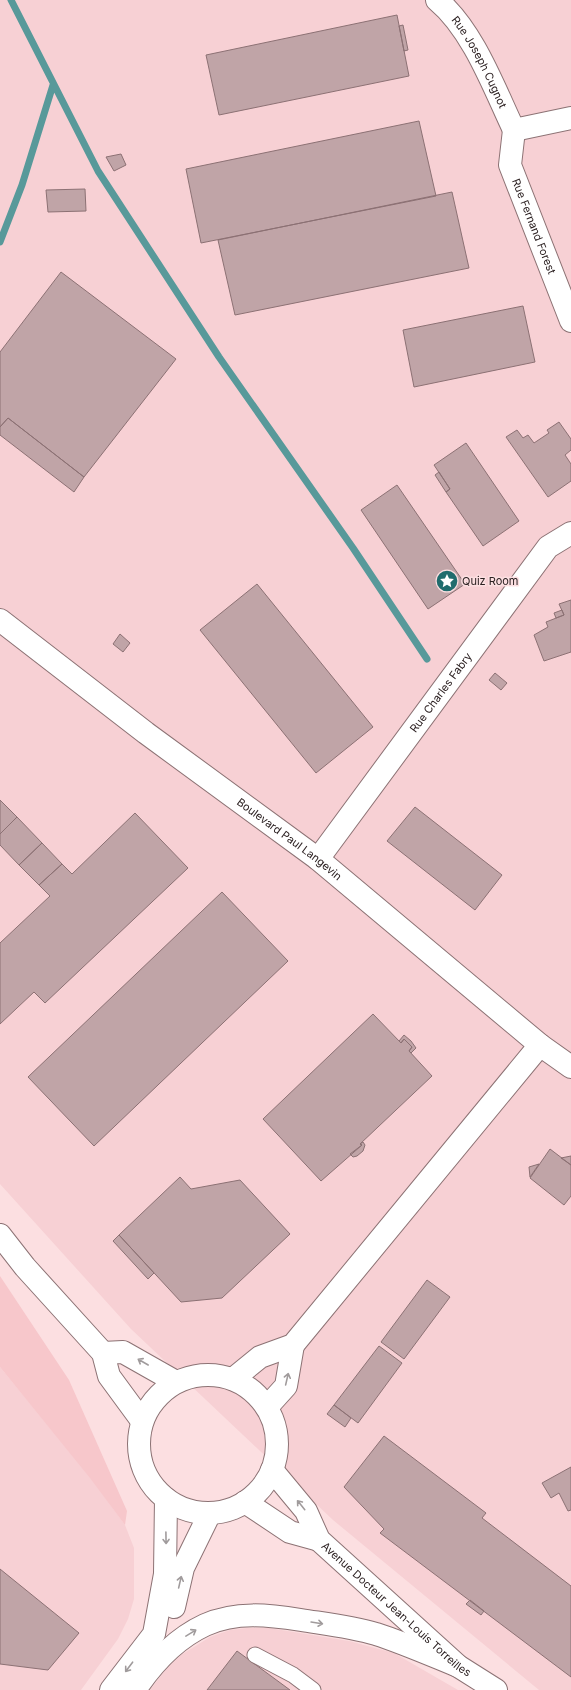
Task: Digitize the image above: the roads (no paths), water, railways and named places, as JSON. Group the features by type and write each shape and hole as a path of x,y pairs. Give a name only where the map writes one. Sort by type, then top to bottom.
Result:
{"main road":[{"name":"Rue Joseph Cugnot","path":"437,0 466,36 483,64 514,130"},
{"path":"514,130 571,118"},
{"name":"Rue Fernand Forest","path":"514,130 510,165 571,321"},
{"name":"Rue Charles Fabry","path":"318,859 548,547 571,533"},
{"name":"Boulevard Paul Langevin","path":"0,620 146,733 318,859 540,1045 571,1067"},
{"path":"267,1407 286,1386 293,1345 540,1045"},
{"path":"0,1235 25,1267 103,1353 109,1376 142,1421"},
{"path":"233,1379 260,1357 293,1345"},
{"path":"103,1353 123,1352 176,1382"},
{"path":"214,1375 233,1379 252,1390 267,1407 274,1422 277,1437 277,1454 272,1470 261,1488 245,1502 228,1510 210,1513 187,1510 166,1499 151,1483 141,1464 138,1442 142,1421 150,1406 162,1392 176,1382 194,1376 214,1375"},
{"name":"Avenue Docteur Jean-Louis Torreilles","path":"272,1470 306,1511 319,1540 458,1666 496,1690"},
{"path":"112,1690 154,1634 165,1574 166,1499"},
{"name":"Avenue Docteur Jean-Louis Torreilles","path":"245,1502 290,1532 319,1540"},
{"path":"158,1660 168,1635 183,1568 210,1513"},
{"path":"135,1690 158,1660 173,1645 205,1625 227,1618 269,1615 351,1628 375,1634 458,1666"}],"lane":[{"path":"256,1655 293,1675 313,1690"}],"waterway":[{"path":"11,0 98,171 219,357 353,548 427,659"},
{"path":"0,242 22,185 53,85"}],"place":[{"name":"Quiz Room","path":"447,581"}]}
